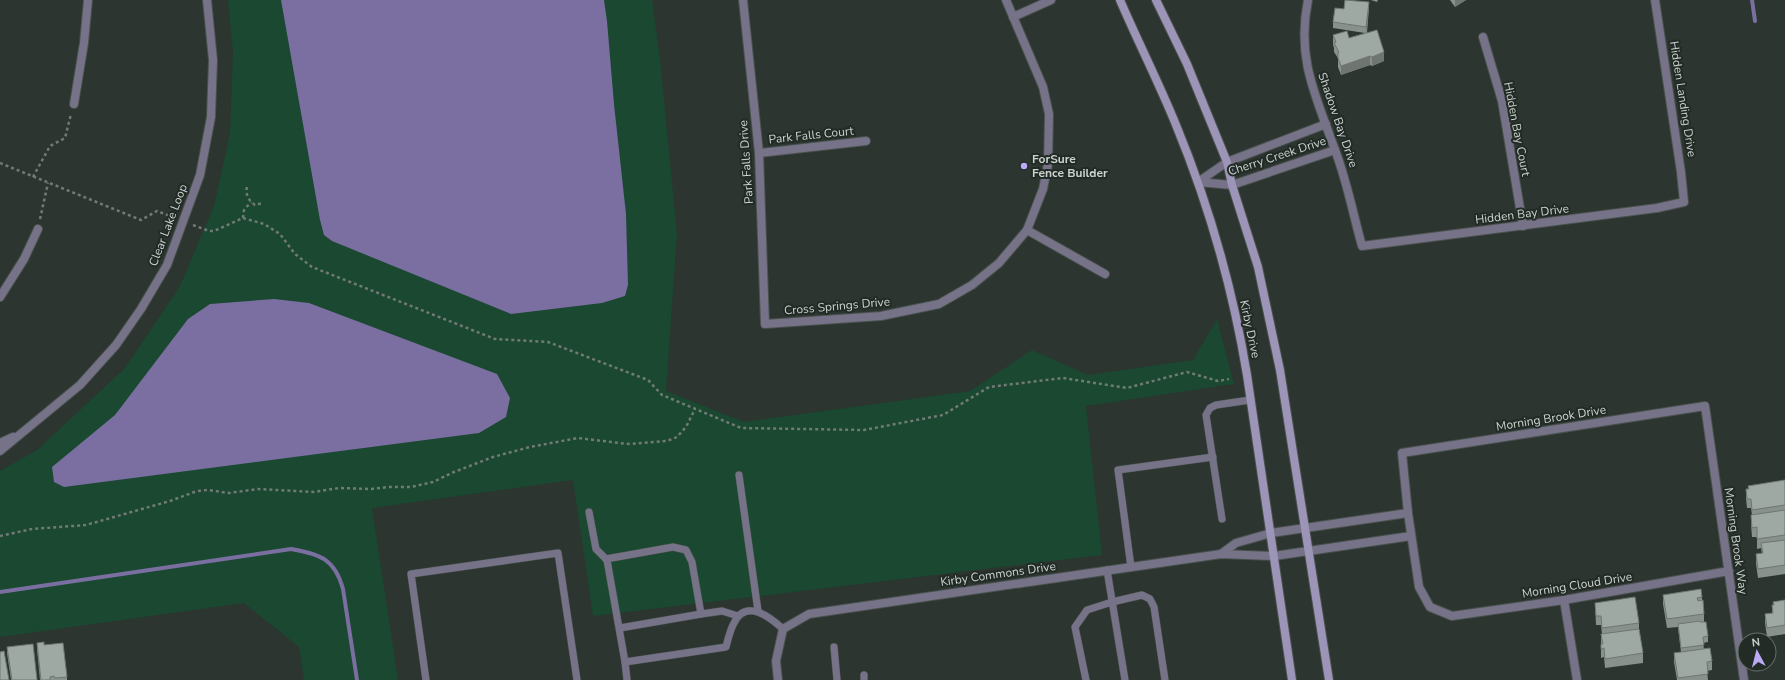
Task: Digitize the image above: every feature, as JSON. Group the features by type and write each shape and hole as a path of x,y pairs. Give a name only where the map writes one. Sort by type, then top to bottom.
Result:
{"main road":[{"name":"Kirby Drive","path":"1120,0 1176,125 1198,182 1220,252 1242,346 1292,680"},
{"name":"Kirby Drive","path":"1156,0 1187,64 1227,162 1232,185 1258,267 1280,370 1310,552 1329,680"}],"street":[{"path":"74,104 84,43 88,0 85,0"},
{"name":"Clear Lake Loop","path":"0,451 80,385 116,345 141,309 167,265 200,174 211,117 213,60 207,0"},
{"name":"Park Falls Drive","path":"743,0 759,153 765,324"},
{"name":"Cross Springs Drive","path":"765,324 881,316 939,304 972,286 999,263 1027,230 1043,189 1048,164 1048,114 1043,87 1006,0"},
{"path":"1013,17 1051,0"},
{"name":"Shadow Bay Drive","path":"1308,0 1304,35 1305,58 1316,100 1336,150 1362,246"},
{"name":"Hidden Landing Drive","path":"1655,0 1682,172 1684,202"},
{"name":"Hidden Bay Court","path":"1483,37 1502,101 1523,226"},
{"name":"Cherry Creek Drive","path":"1198,182 1227,162 1326,124"},
{"name":"Park Falls Court","path":"759,153 866,142"},
{"name":"Cherry Creek Drive","path":"1198,182 1232,185 1336,150"},
{"name":"Hidden Bay Drive","path":"1362,246 1657,208 1684,202"},
{"path":"0,296 24,260 38,229"},
{"path":"1027,230 1105,274"},
{"name":"Morning Brook Drive","path":"1408,512 1402,453 1704,406"},
{"name":"Morning Brook Way","path":"1704,406 1744,680"},
{"name":"Clear Lake Loop","path":"0,442 25,431"},
{"path":"1408,512 1412,536"},
{"name":"Kirby Commons Drive","path":"1221,554 1236,543 1271,533 1408,512"},
{"name":"Kirby Commons Drive","path":"783,629 809,614 1221,554 1274,556 1310,552 1412,536"},
{"name":"Morning Cloud Drive","path":"1412,536 1419,587 1430,607 1452,616 1564,600 1729,572"},
{"path":"1564,600 1577,680"},
{"path":"778,680 776,661 783,629"}],"lane":[{"path":"1222,519 1206,415 1210,408 1216,405 1250,400"},
{"path":"1131,567 1118,470 1212,457"},
{"path":"739,475 758,611"},
{"path":"589,512 596,549 606,558 620,628 627,680"},
{"path":"606,558 673,547 686,550 692,562 701,614"},
{"path":"426,680 411,574 558,553 577,680"},
{"path":"1107,570 1125,680"},
{"path":"1086,680 1075,627 1087,610 1142,595 1150,599 1154,606 1165,680"},
{"path":"620,628 722,611 738,616"},
{"path":"625,662 726,647 733,623 738,616 747,612 758,611 766,614 783,629"},
{"path":"834,647 837,680"}],"path":[{"path":"33,177 50,146 65,138 74,104"},
{"path":"0,163 141,220 157,211 170,216"},
{"path":"38,229 48,182"},
{"path":"247,187 247,195 251,202 255,205 263,203"},
{"path":"243,218 244,210 251,202"},
{"path":"193,225 209,231 243,218 264,224 280,234 295,254 312,267 495,339 548,342 556,345 648,380 662,395 741,428 864,430 943,415 989,387 1063,378 1127,388 1187,372 1218,381 1229,379"},
{"path":"0,536 32,529 86,525 170,501 197,491 208,490 229,493 258,489 314,492 339,488 371,489 412,487 433,482 493,457 530,447 578,438 628,444 666,441 677,437 686,427 694,408"}],"green space":[{"path":"228,0 652,0 660,59 677,234 666,391 744,422 970,391 1032,350 1088,375 1193,360 1217,319 1234,384 1086,406 1102,555 593,616 573,480 372,508 398,680 304,680 299,647 244,603 0,637 0,471 37,450 125,368 179,288 214,206 230,133 233,53"}],"shaded area":[{"path":"281,0 604,0 626,214 628,285 625,296 602,303 511,314 332,241 324,235 320,220"},
{"path":"274,299 309,303 497,374 510,398 506,417 479,433 64,487 54,482 52,467 115,415 188,319 210,304"}],"building":[{"path":"1345,0 1369,2 1366,27 1333,22 1335,8 1344,9"},
{"path":"1377,30 1384,52 1341,66 1338,58 1339,52 1334,43 1336,42 1333,35 1347,31 1349,38"},
{"path":"1785,480 1785,505 1752,510 1751,499 1747,499 1746,489 1749,489 1748,486"},
{"path":"1785,510 1785,535 1757,539 1757,527 1752,528 1751,515"},
{"path":"1785,540 1785,565 1758,569 1756,554 1763,553 1761,543"},
{"path":"1701,589 1702,597 1697,598 1698,601 1703,600 1704,614 1667,619 1663,595"},
{"path":"1635,597 1639,623 1602,628 1601,616 1596,616 1595,603"},
{"path":"1785,600 1785,625 1767,628 1765,614 1773,613 1773,602"},
{"path":"1700,621 1706,622 1708,636 1703,637 1704,645 1681,648 1678,624"},
{"path":"1639,629 1643,653 1605,659 1604,648 1601,649 1601,644 1603,644 1601,634"},
{"path":"44,642 44,645 63,643 67,677 55,678 54,676 50,677 50,680 41,680 37,643"},
{"path":"33,644 37,680 12,680 7,647"},
{"path":"1710,648 1712,661 1707,662 1708,674 1678,678 1674,653"},
{"path":"4,651 9,680 0,680 0,652"}],"waterway":[{"path":"1752,0 1755,21"},
{"path":"0,592 291,549 310,553 331,564 340,579 343,589 357,680"}],"place":[{"name":"ForSure Fence Builder","path":"1024,166"}]}
